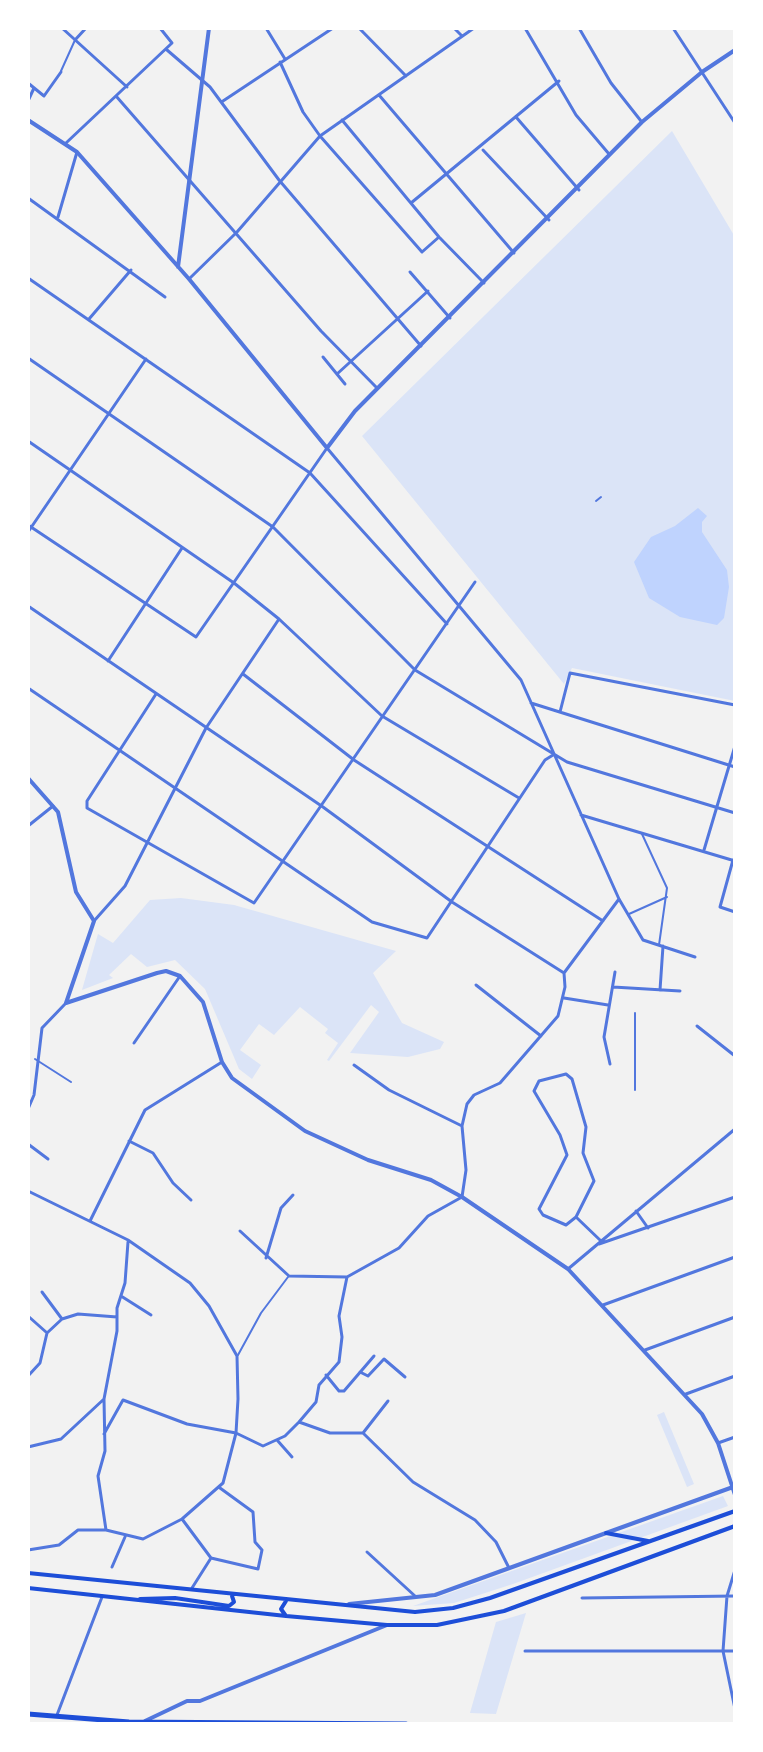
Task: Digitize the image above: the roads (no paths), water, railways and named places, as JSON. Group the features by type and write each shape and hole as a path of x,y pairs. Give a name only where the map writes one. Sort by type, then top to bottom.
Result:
{"highway":[{"path":"28,1714 145,1721 406,1724"}],"main road":[{"path":"28,1573 415,1612 453,1608 735,1511"},
{"path":"28,1588 286,1616 387,1625 437,1625 490,1615 735,1526"},
{"path":"606,1533 650,1542"},
{"path":"130,1600 175,1598 229,1606 234,1600 230,1595"},
{"path":"286,1616 281,1609 288,1601"}],"street":[{"path":"62,28 127,87"},
{"path":"28,83 44,96 61,72 75,40 86,28"},
{"path":"66,143 167,50 173,41 160,28"},
{"path":"178,267 209,28"},
{"path":"266,28 285,59"},
{"path":"222,102 333,28"},
{"path":"359,28 406,76"},
{"path":"454,28 462,36"},
{"path":"189,279 237,232 320,136 474,28"},
{"path":"525,28 559,81 576,115 610,157"},
{"path":"579,28 611,83 642,122"},
{"path":"673,28 735,123"},
{"path":"167,50 222,102 279,180 421,346"},
{"path":"30,526 196,637 327,448 377,388 579,190 642,122 702,72 735,50"},
{"path":"280,62 303,112 320,136 422,252 439,237"},
{"path":"411,203 559,81"},
{"path":"28,101 34,88"},
{"path":"379,95 515,253"},
{"path":"116,96 377,388"},
{"path":"516,117 579,190"},
{"path":"28,120 77,152 189,279 458,608 521,680 619,899 643,940 695,957"},
{"path":"342,120 481,283"},
{"path":"483,150 549,220"},
{"path":"58,217 77,152"},
{"path":"28,198 165,297"},
{"path":"89,319 131,270"},
{"path":"410,272 450,318"},
{"path":"28,278 310,473 447,624"},
{"path":"337,374 428,291"},
{"path":"323,357 345,384"},
{"path":"28,358 273,527 415,670 553,755 735,813"},
{"path":"28,532 146,359"},
{"path":"28,441 234,583 279,619 382,716 519,798"},
{"path":"596,501 601,497"},
{"path":"108,661 182,548"},
{"path":"156,694 87,801 91,811 249,901 257,900 475,582"},
{"path":"28,606 323,807 452,902 564,973"},
{"path":"28,1109 34,1095 35,1059 42,1028 66,1003 94,921 125,886 206,728 279,619"},
{"path":"560,712 570,673 735,705"},
{"path":"243,674 354,760 489,844 603,921"},
{"path":"28,688 376,924 430,937 519,798 545,760 553,755"},
{"path":"531,703 735,767"},
{"path":"704,851 735,746"},
{"path":"28,778 54,805 76,892 94,921"},
{"path":"28,826 54,805"},
{"path":"581,815 734,860 720,907 735,912"},
{"path":"641,833 668,896 661,946 660,990"},
{"path":"629,914 668,896"},
{"path":"462,1197 466,1170 462,1126 472,1097 500,1083 558,1016 563,998 564,973 619,899"},
{"path":"66,1003 157,973 166,971 180,976 203,1002 222,1062 232,1078 305,1131 368,1160 431,1180 462,1197 568,1269 702,1414 718,1443 735,1495"},
{"path":"610,1064 604,1037 615,972"},
{"path":"134,1043 180,976"},
{"path":"476,985 541,1036"},
{"path":"613,987 680,991"},
{"path":"563,998 608,1005"},
{"path":"635,1013 635,1090"},
{"path":"697,1026 735,1056"},
{"path":"35,1059 71,1082"},
{"path":"90,1221 145,1110 222,1062"},
{"path":"354,1065 389,1090 462,1126"},
{"path":"566,1074 572,1079 586,1127 583,1153 594,1181 576,1217 571,1223 558,1224 539,1209 567,1155 560,1135 534,1091 539,1081 566,1074"},
{"path":"568,1269 735,1129"},
{"path":"129,1141 153,1153 173,1183 191,1200"},
{"path":"28,1144 48,1159"},
{"path":"28,1191 128,1240 190,1283 209,1306 237,1356"},
{"path":"266,1258 281,1208 293,1195"},
{"path":"240,1231 289,1276 347,1277 399,1248 428,1216 462,1197"},
{"path":"599,1242 649,1228 735,1197"},
{"path":"636,1211 649,1228"},
{"path":"576,1217 599,1242"},
{"path":"106,1530 98,1476 105,1451 104,1399 128,1240"},
{"path":"602,1306 735,1257"},
{"path":"28,1550 59,1545 78,1530 106,1530 143,1539 182,1519 220,1488 236,1433 237,1356 261,1313 289,1276"},
{"path":"104,1434 117,1405 128,1399 187,1424 236,1433 263,1446 277,1440 299,1422 316,1402 318,1387 336,1366 341,1352 339,1316 347,1277"},
{"path":"42,1292 62,1319"},
{"path":"121,1296 151,1315"},
{"path":"28,1376 40,1363 47,1333 62,1319 78,1314 117,1317"},
{"path":"28,1316 47,1333"},
{"path":"644,1351 735,1317"},
{"path":"326,1375 341,1392 374,1356"},
{"path":"359,1371 367,1377 384,1359 405,1377"},
{"path":"686,1394 735,1376"},
{"path":"28,1447 61,1439 104,1399"},
{"path":"363,1433 388,1401"},
{"path":"299,1422 330,1433 363,1433 413,1482 475,1520 496,1542 509,1569"},
{"path":"718,1443 735,1437"},
{"path":"277,1440 292,1457"},
{"path":"332,1606 435,1595 734,1486"},
{"path":"182,1519 211,1558 258,1569 262,1550 255,1542 253,1512 220,1488"},
{"path":"112,1567 125,1537"},
{"path":"367,1552 416,1597"},
{"path":"190,1590 211,1558"},
{"path":"735,1570 727,1596 723,1651 735,1709"},
{"path":"582,1598 735,1596"},
{"path":"56,1718 102,1597"},
{"path":"145,1721 187,1701 200,1701 387,1625"},
{"path":"525,1651 735,1651"}],"water":[{"path":"698,508 707,516 702,522 702,532 727,570 729,587 724,618 717,625 680,617 649,598 634,562 651,537 675,526"}]}
